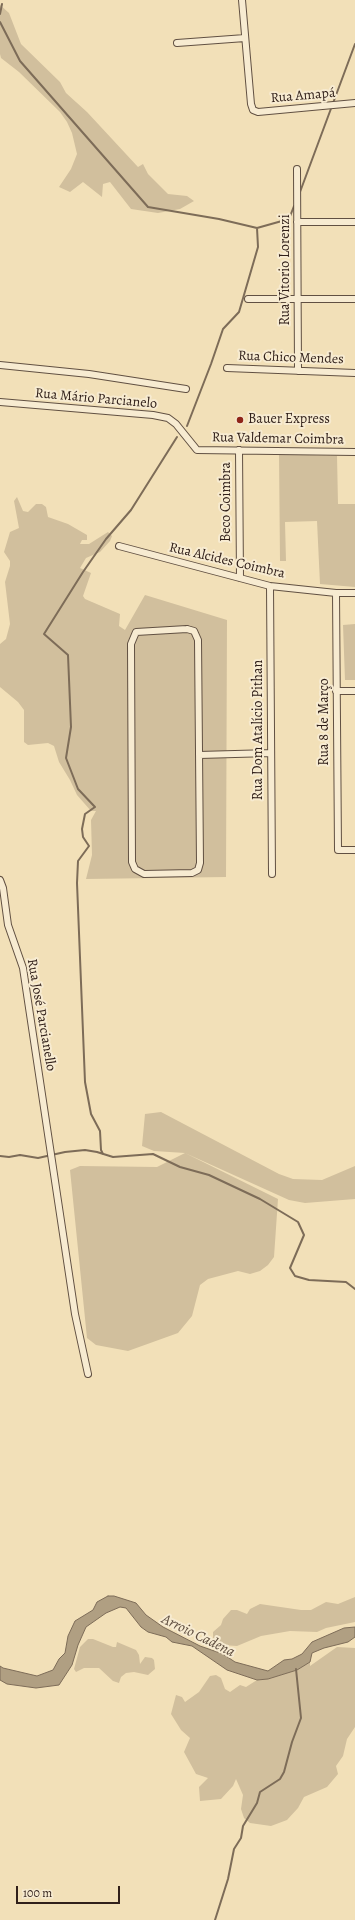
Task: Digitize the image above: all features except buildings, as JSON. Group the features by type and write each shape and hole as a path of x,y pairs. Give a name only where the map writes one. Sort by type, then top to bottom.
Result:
{"street":[{"path":"177,43 245,38 242,0"},
{"name":"Rua Amapá","path":"245,38 251,104 253,110 258,112 355,103"},
{"name":"Rua Vitorio Lorenzi","path":"297,169 298,370"},
{"path":"298,222 355,222"},
{"path":"248,299 355,299"},
{"path":"0,365 89,374 186,389"},
{"name":"Rua Chico Mendes","path":"227,368 355,373"},
{"name":"Rua Mário Parcianelo","path":"0,402 153,415 168,418 176,424 184,434"},
{"name":"Rua Valdemar Coimbra","path":"184,434 197,450 355,452"},
{"name":"Beco Coimbra","path":"239,450 240,578"},
{"name":"Rua Alcides Coimbra","path":"119,546 270,586 336,593 355,593"},
{"name":"Rua Dom Atalício Pithan","path":"270,586 272,874"},
{"name":"Rua 8 de Março","path":"336,593 338,850 355,850"},
{"path":"187,629 194,631 198,640 199,755 200,863 198,870 192,873 144,874 135,870 132,862 131,644 136,632 187,629"},
{"path":"336,691 355,691"},
{"path":"199,755 271,753"},
{"name":"Rua José Parcianello","path":"0,880 3,888 8,925 23,968 75,1314 88,1374"}],"shaded area":[{"path":"0,5 9,13 21,44 60,82 66,93 87,112 138,167 143,164 148,174 168,194 187,196 194,201 180,209 158,213 131,209 110,182 103,184 102,197 83,182 70,192 59,187 71,169 77,154 72,133 60,112 19,72 1,58"},
{"path":"279,454 337,456 338,504 355,504 355,587 320,584 317,521 285,522 286,561 280,561"},
{"path":"17,497 23,511 28,512 36,504 42,504 46,507 48,517 68,524 87,535 87,540 82,540 80,544 89,544 108,532 112,536 110,541 100,552 86,558 80,568 91,573 83,596 85,599 120,614 119,626 125,630 145,595 227,620 226,877 86,879 92,855 91,820 96,811 91,811 77,795 59,762 54,746 48,743 28,745 24,742 24,710 18,702 0,687 0,644 6,639 10,624 5,582 10,561 4,552 10,532 19,528 14,501"},
{"path":"355,624 355,680 345,680 343,625"},
{"path":"161,1112 279,1174 293,1179 322,1180 355,1166 355,1199 305,1203 289,1200 185,1153 154,1151 142,1146 145,1114"},
{"path":"185,1153 278,1199 274,1257 268,1265 260,1271 250,1274 238,1271 208,1279 200,1285 192,1316 178,1333 128,1351 96,1345 87,1338 70,1170 80,1166 157,1167"},
{"name":"Arroio Cadena","path":"108,1596 114,1596 136,1603 146,1615 163,1627 200,1646 223,1654 235,1662 268,1671 284,1660 292,1659 302,1654 312,1642 344,1628 355,1627 355,1637 348,1642 324,1648 312,1653 310,1662 297,1670 268,1679 257,1680 227,1670 192,1646 172,1642 166,1637 148,1632 141,1627 126,1608 120,1607 106,1613 86,1627 78,1645 72,1665 59,1685 36,1688 7,1684 0,1680 0,1666 37,1676 53,1670 59,1659 65,1653 68,1636 75,1621 93,1610 97,1602"},
{"path":"355,1597 355,1622 326,1628 317,1632 290,1631 261,1636 237,1646 221,1645 213,1638 213,1632 221,1625 223,1619 231,1610 237,1610 247,1614 250,1609 260,1604 311,1610 326,1602 338,1604"},
{"path":"88,1639 93,1639 113,1647 116,1647 117,1642 136,1650 139,1655 140,1664 145,1657 152,1658 154,1660 155,1669 148,1675 134,1672 126,1673 121,1677 119,1683 113,1681 99,1668 84,1668 76,1672 74,1669 80,1647"},
{"path":"337,1647 355,1648 355,1727 347,1739 343,1756 336,1766 338,1774 327,1787 304,1797 298,1808 287,1820 271,1826 250,1823 244,1818 241,1809 243,1795 236,1779 233,1786 221,1799 200,1801 199,1787 208,1778 196,1774 184,1752 190,1738 181,1730 171,1714 176,1695 182,1697 185,1702 199,1692 210,1676 216,1675 221,1678 225,1689 230,1692 240,1685 246,1687 257,1680 268,1679 297,1670 310,1662 310,1666"}],"waterway":[{"path":"0,14 2,4"},
{"path":"0,22 20,61 148,207 219,219 257,228 289,219 294,206"},
{"path":"300,192 355,44"},
{"path":"187,426 223,329 239,312 258,247 257,228"},
{"path":"103,1154 101,1150 100,1131 91,1114 85,1082 77,883 78,861 89,846 83,837 82,829 85,814 95,807 78,789 66,758 71,727 68,655 44,634 83,572 106,539 131,510 177,437"},
{"path":"0,1156 9,1157 20,1155 38,1158 65,1152 85,1150 113,1157 153,1154 180,1167 209,1175 260,1199 298,1222 304,1235 290,1268 295,1276 309,1280 346,1282 355,1289"},
{"path":"215,1920 228,1879 234,1849 241,1838 243,1826 257,1803 260,1792 280,1779 284,1772 292,1742 301,1718 296,1669"}],"place":[{"name":"Bauer Express","path":"240,420"}]}
